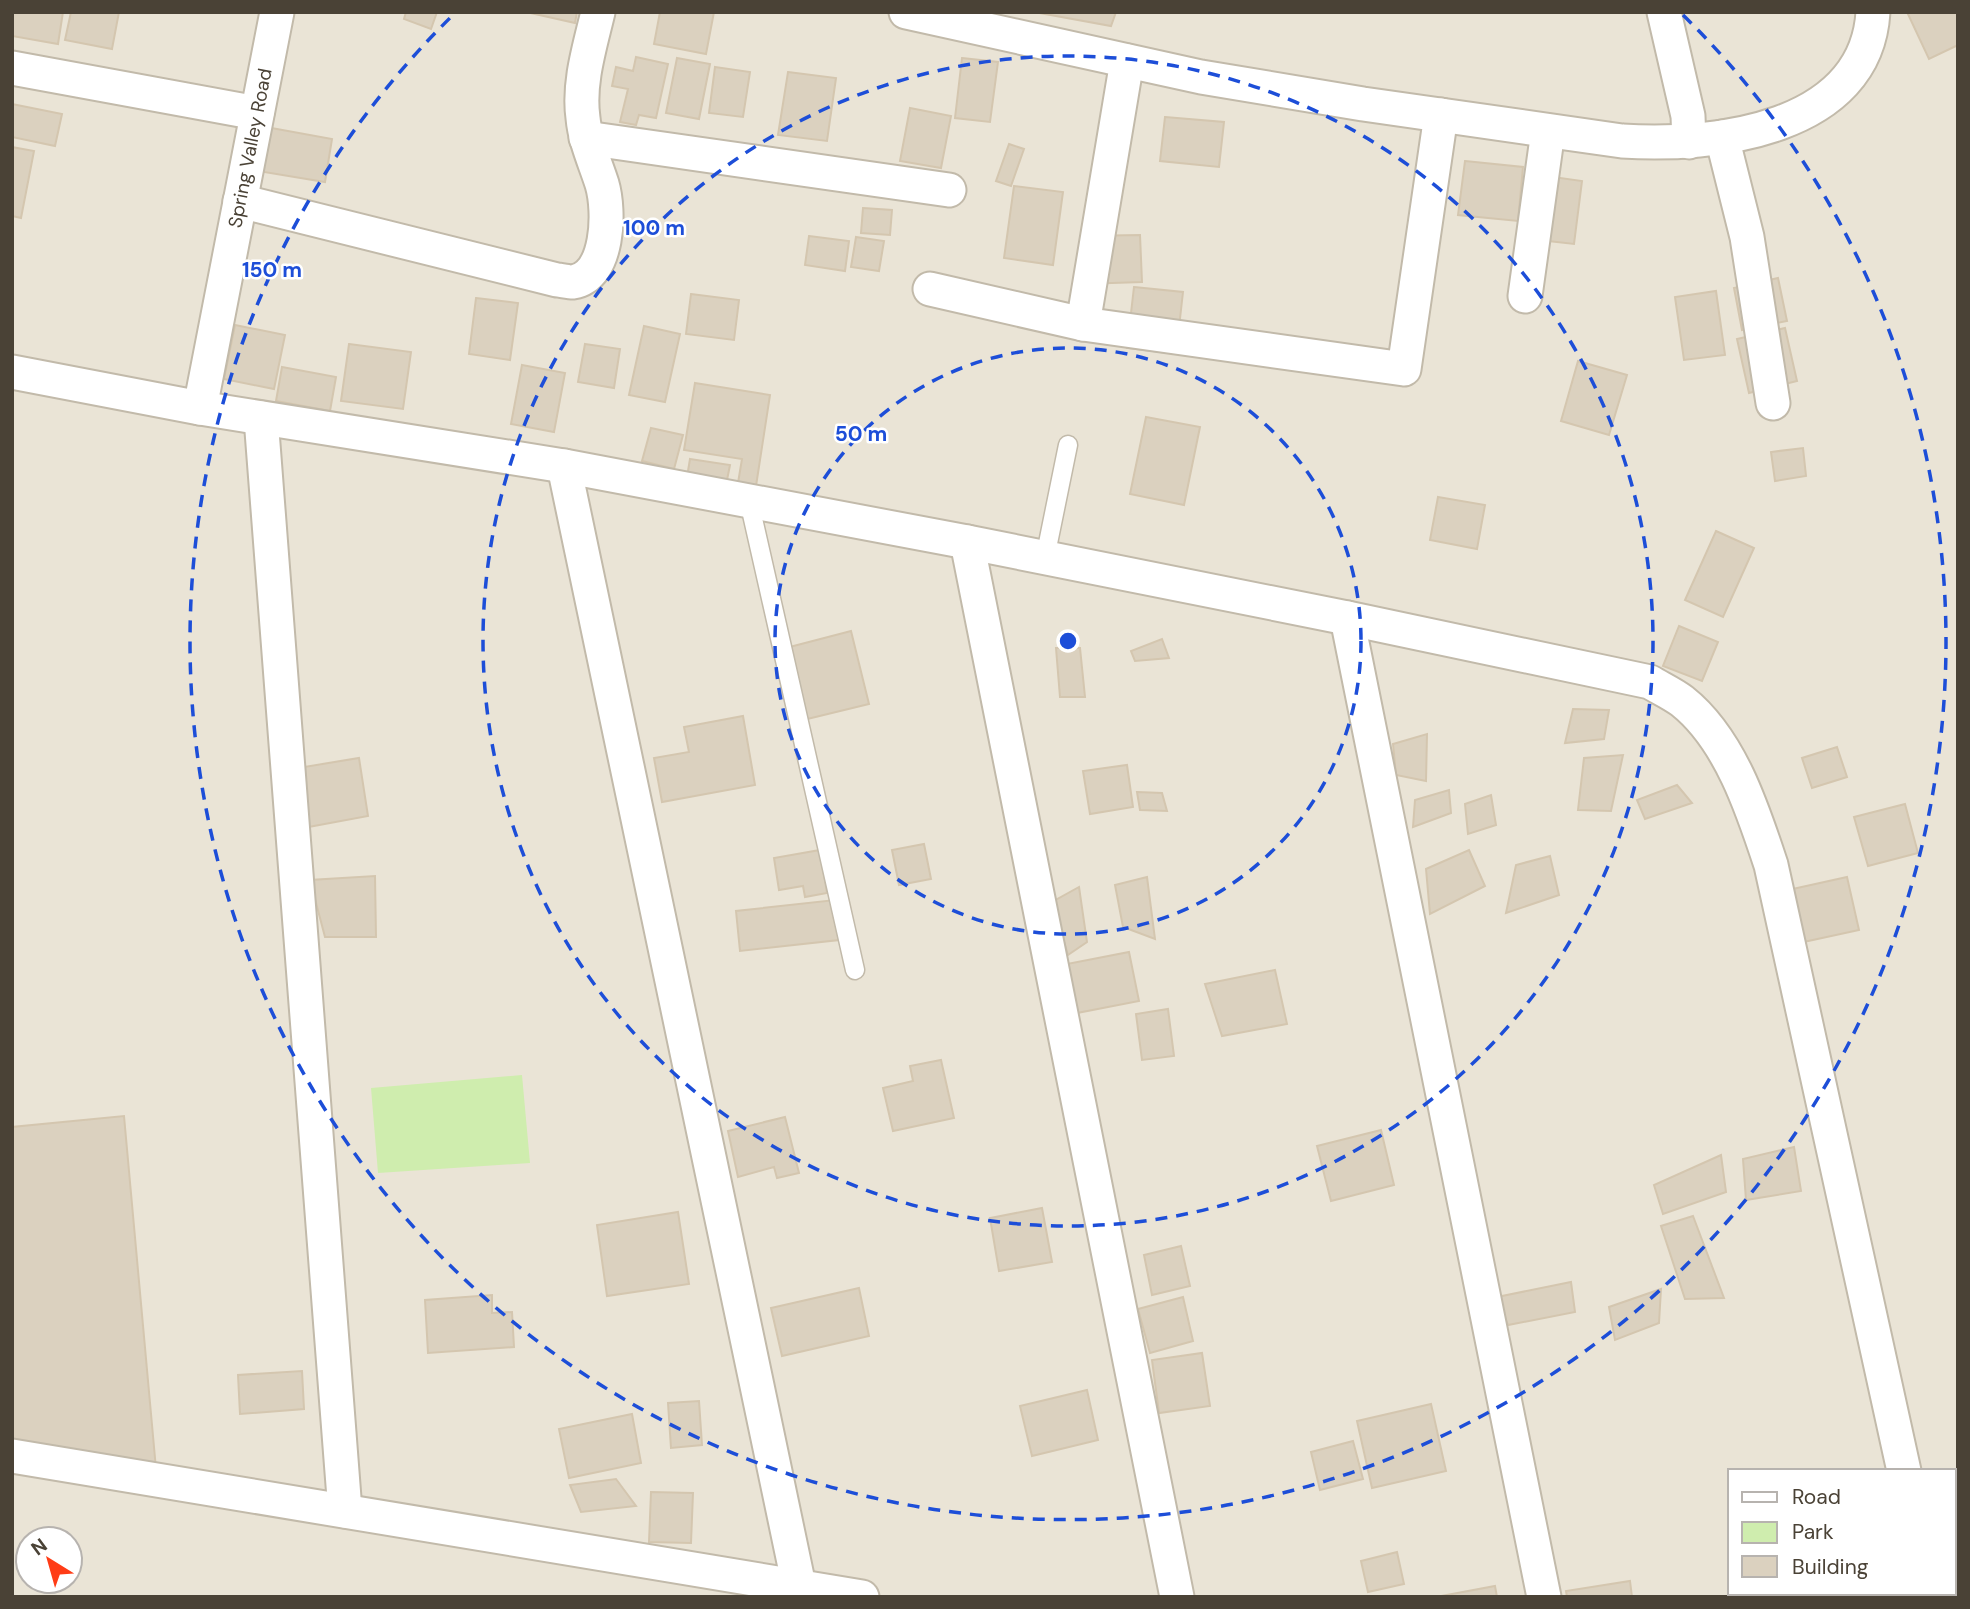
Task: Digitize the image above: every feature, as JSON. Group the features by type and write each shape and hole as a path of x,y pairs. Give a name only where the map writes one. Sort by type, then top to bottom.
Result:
{"street":[{"name":"Spring Valley Road","path":"200,408 277,12"},
{"path":"240,201 556,280 572,282 587,276 597,263 607,222 602,184 586,138 582,116 582,93 598,12"},
{"path":"906,12 1201,77 1548,131 1659,144 1722,138 1804,114 1830,97 1855,69 1872,32 1873,12"},
{"path":"1664,12 1688,116 1689,142"},
{"path":"1083,324 1127,61"},
{"path":"12,68 257,113"},
{"path":"930,289 1083,324 1404,369 1441,115"},
{"path":"1525,296 1548,131"},
{"path":"586,138 948,190"},
{"path":"1722,138 1747,237 1773,403"},
{"path":"12,372 200,408 564,466 967,542 1650,682 1683,702 1708,728 1732,765 1753,811 1771,865 1903,1469"},
{"path":"261,418 345,1511"},
{"path":"564,466 799,1586"},
{"path":"967,542 1177,1597"},
{"path":"1346,618 1544,1597"},
{"path":"12,1456 862,1597"}],"lane":[{"path":"1045,558 1068,445"},
{"path":"749,501 855,970"}],"shaded area":[{"path":"12,12 1958,12 1958,1597 12,1597"}],"green space":[{"path":"522,1075 530,1163 378,1173 371,1088"}],"building":[{"path":"12,12 63,12 58,44 12,36"},
{"path":"71,12 119,12 112,49 65,40"},
{"path":"406,12 437,12 431,29 404,19"},
{"path":"526,12 577,12 575,23"},
{"path":"660,12 714,12 706,54 654,44"},
{"path":"1034,12 1116,12 1111,26"},
{"path":"1907,12 1958,12 1958,45 1929,59"},
{"path":"636,57 668,64 656,118 639,115 636,125 620,122 628,89 612,86 616,67 633,71"},
{"path":"677,58 710,64 699,119 666,113"},
{"path":"962,58 998,62 990,122 955,118"},
{"path":"715,67 750,72 743,117 709,113"},
{"path":"788,72 836,78 827,141 778,135"},
{"path":"12,104 62,114 55,146 12,137"},
{"path":"910,108 951,116 941,168 900,161"},
{"path":"1165,117 1224,122 1219,167 1160,161"},
{"path":"266,127 332,139 325,182 258,171"},
{"path":"1009,144 1024,149 1011,186 996,181"},
{"path":"12,147 34,151 21,218 12,216"},
{"path":"1465,161 1523,167 1518,221 1458,215"},
{"path":"1539,175 1582,181 1574,244 1531,239"},
{"path":"1014,186 1063,192 1053,265 1004,258"},
{"path":"863,208 892,210 890,235 861,233"},
{"path":"1140,235 1142,282 1082,284 1081,236"},
{"path":"809,236 849,241 845,271 805,265"},
{"path":"856,237 884,241 879,271 851,267"},
{"path":"1778,278 1787,321 1742,330 1734,288"},
{"path":"1134,287 1183,292 1176,354 1127,348"},
{"path":"1716,291 1725,355 1684,360 1675,297"},
{"path":"691,294 739,300 734,340 686,334"},
{"path":"476,298 518,303 510,360 469,354"},
{"path":"235,325 285,335 274,389 224,379"},
{"path":"644,326 680,334 665,402 629,395"},
{"path":"1785,328 1797,381 1749,393 1737,339"},
{"path":"349,344 411,352 403,409 341,401"},
{"path":"585,344 620,349 614,388 578,382"},
{"path":"1578,361 1627,375 1609,435 1561,421"},
{"path":"522,365 565,373 554,432 511,424"},
{"path":"282,367 336,377 330,411 276,401"},
{"path":"695,383 770,395 756,486 738,483 742,459 684,450"},
{"path":"1146,417 1200,427 1184,505 1130,494"},
{"path":"651,428 683,435 674,469 642,461"},
{"path":"1803,448 1806,476 1775,481 1771,452"},
{"path":"690,459 730,465 725,490 686,483"},
{"path":"1438,497 1485,505 1477,549 1430,540"},
{"path":"1716,531 1754,548 1723,617 1685,600"},
{"path":"1679,626 1718,642 1702,681 1663,666"},
{"path":"851,631 869,704 799,721 782,649"},
{"path":"1162,639 1169,658 1135,661 1131,651"},
{"path":"1056,648 1080,648 1085,697 1060,697"},
{"path":"1573,709 1609,710 1604,739 1565,743"},
{"path":"743,716 755,785 662,802 654,758 689,752 684,727"},
{"path":"1427,734 1426,781 1396,775 1393,744"},
{"path":"1837,747 1847,777 1812,788 1802,758"},
{"path":"1623,755 1611,811 1578,810 1584,758"},
{"path":"359,758 368,816 303,828 298,768"},
{"path":"1127,765 1133,807 1090,814 1083,771"},
{"path":"1677,785 1692,803 1645,819 1637,800"},
{"path":"1449,790 1451,813 1413,827 1415,800"},
{"path":"1137,792 1162,793 1167,811 1140,810"},
{"path":"1491,795 1496,825 1468,834 1465,804"},
{"path":"1905,804 1918,853 1868,866 1854,817"},
{"path":"924,844 931,879 899,885 892,850"},
{"path":"820,850 827,893 805,897 803,886 779,890 774,858"},
{"path":"1469,850 1485,886 1430,914 1426,869"},
{"path":"1550,856 1559,895 1506,913 1516,865"},
{"path":"375,876 376,937 325,937 310,880"},
{"path":"1147,877 1155,939 1123,927 1115,885"},
{"path":"1847,877 1859,930 1799,943 1788,890"},
{"path":"1079,887 1087,942 1068,955 1052,902"},
{"path":"835,900 839,940 740,951 736,911"},
{"path":"1129,952 1139,1001 1077,1013 1067,964"},
{"path":"1275,970 1287,1024 1222,1036 1205,984"},
{"path":"1168,1009 1174,1056 1142,1060 1136,1014"},
{"path":"941,1060 954,1118 893,1131 883,1088 913,1081 910,1066"},
{"path":"124,1116 156,1469 12,1442 12,1127"},
{"path":"785,1117 799,1173 777,1178 774,1167 738,1177 728,1131"},
{"path":"1381,1130 1394,1185 1331,1201 1317,1146"},
{"path":"1794,1147 1801,1191 1746,1200 1743,1159"},
{"path":"1721,1155 1726,1192 1663,1214 1654,1185"},
{"path":"1042,1208 1052,1262 999,1271 990,1218"},
{"path":"678,1212 689,1284 607,1296 597,1225"},
{"path":"1693,1216 1724,1298 1685,1299 1661,1226"},
{"path":"1181,1246 1190,1286 1152,1295 1144,1255"},
{"path":"1571,1282 1575,1312 1508,1325 1497,1297"},
{"path":"859,1288 869,1336 782,1356 771,1308"},
{"path":"1661,1289 1659,1323 1615,1340 1609,1307"},
{"path":"492,1295 492,1313 512,1312 514,1347 428,1353 425,1300"},
{"path":"1183,1297 1193,1341 1150,1353 1138,1309"},
{"path":"1202,1353 1210,1406 1159,1413 1152,1360"},
{"path":"302,1371 304,1409 240,1414 238,1375"},
{"path":"1087,1390 1098,1440 1032,1456 1020,1406"},
{"path":"699,1401 702,1445 671,1448 668,1403"},
{"path":"1431,1404 1446,1471 1372,1488 1357,1421"},
{"path":"632,1414 641,1463 569,1478 559,1429"},
{"path":"1353,1441 1363,1479 1320,1490 1311,1452"},
{"path":"616,1479 636,1506 581,1512 570,1485"},
{"path":"651,1492 693,1493 691,1543 649,1542"},
{"path":"1397,1552 1404,1584 1368,1592 1361,1561"},
{"path":"1630,1581 1632,1597 1567,1597 1566,1591"},
{"path":"1495,1586 1497,1597 1436,1597"}]}
